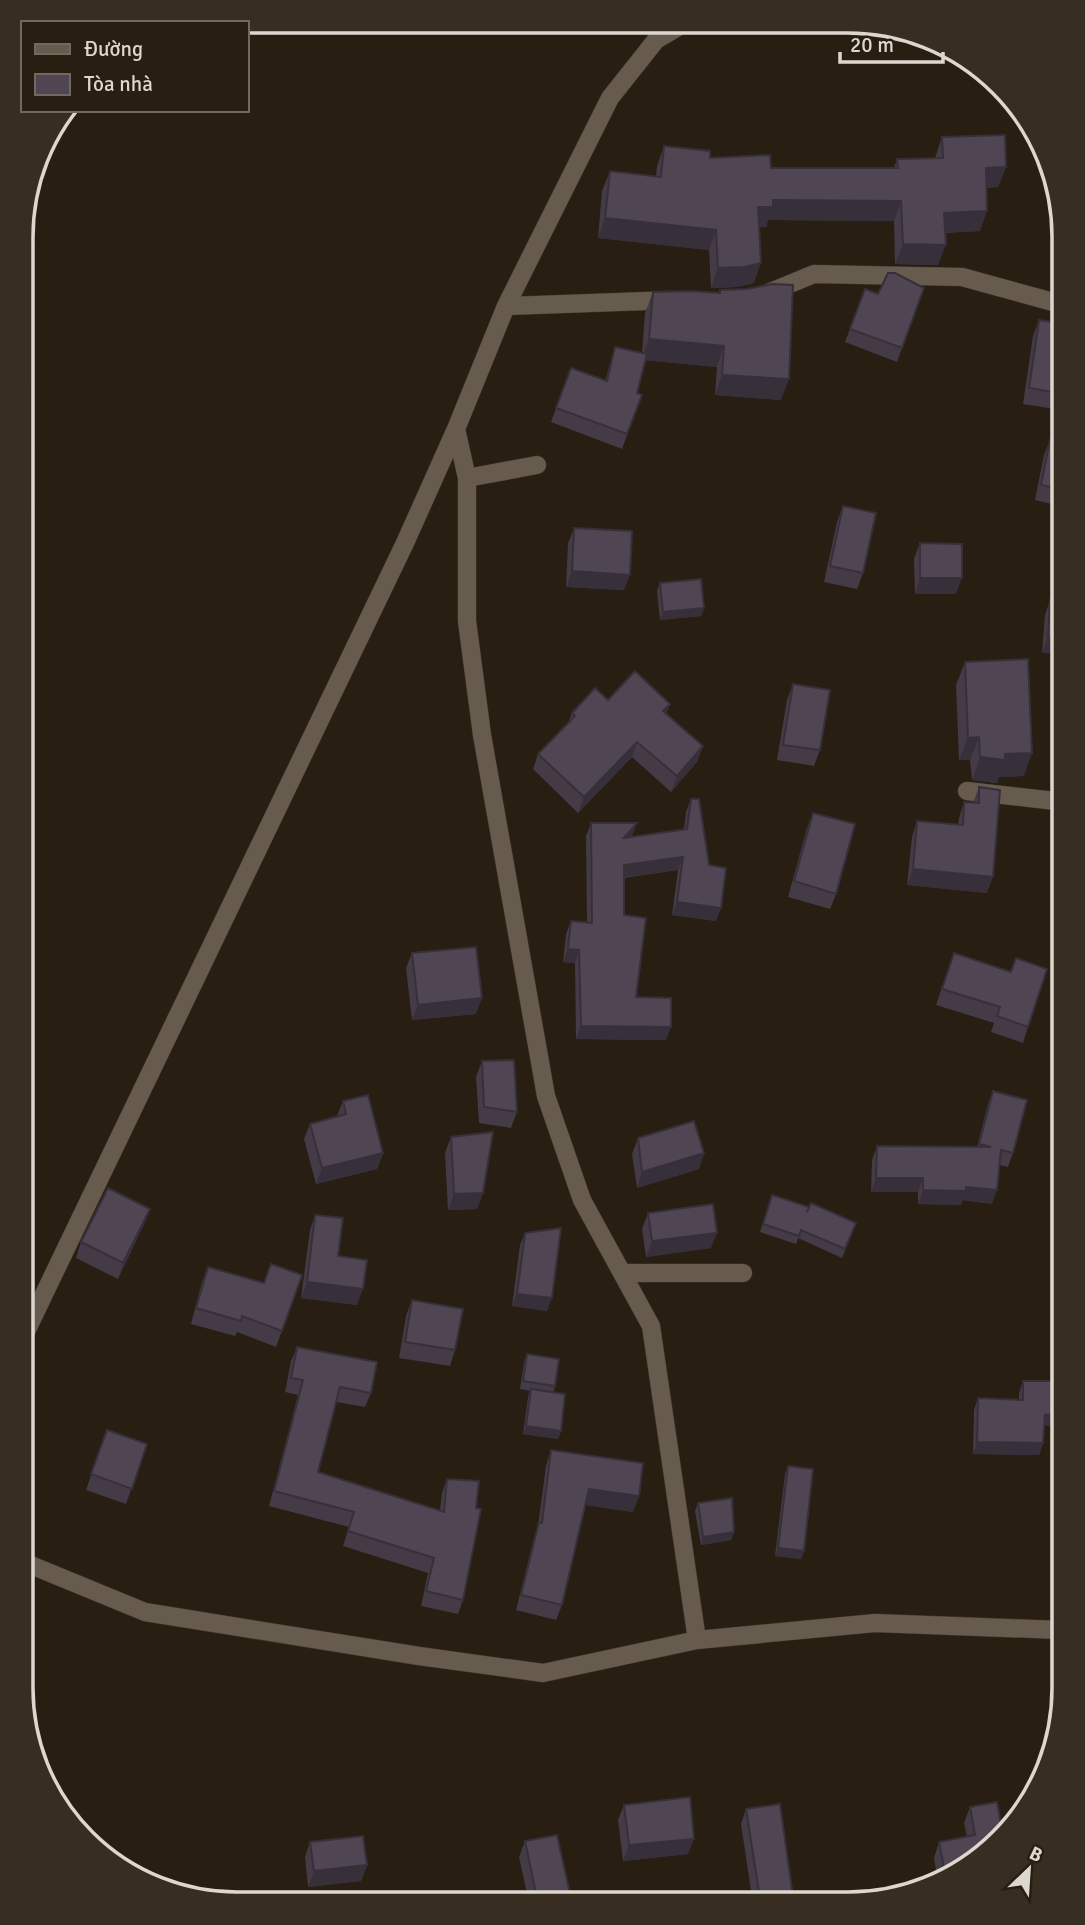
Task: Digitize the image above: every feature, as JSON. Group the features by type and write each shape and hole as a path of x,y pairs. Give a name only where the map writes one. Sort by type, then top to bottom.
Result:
{"street":[{"path":"33,1317 405,543 456,429 506,306 610,97 656,40 667,33"},
{"path":"749,296 770,292 814,275 962,278 1052,302"},
{"path":"506,306 697,300"},
{"path":"456,429 467,478 468,633 482,735 546,1096 582,1200 651,1326 697,1640"},
{"path":"467,478 537,465"},
{"path":"967,791 1052,801"},
{"path":"624,1273 743,1273"},
{"path":"33,1566 145,1612 543,1673 697,1640 875,1623 1051,1631"}],"building":[{"path":"1005,135 1006,167 986,168 987,211 944,213 946,245 903,244 901,201 773,200 773,207 758,207 761,263 718,268 716,230 605,218 610,171 661,177 664,146 710,151 710,158 770,155 771,168 898,168 897,159 943,158 942,137"},
{"path":"888,273 895,273 924,288 902,348 850,329 865,289 878,294"},
{"path":"772,284 793,285 789,379 722,375 724,346 649,339 653,292 720,293 720,290 747,289"},
{"path":"1039,320 1052,322 1052,392 1029,388"},
{"path":"615,347 647,354 637,393 642,395 627,434 556,408 571,368 607,381"},
{"path":"1050,440 1052,440 1052,487 1041,485"},
{"path":"843,506 876,513 863,573 830,566"},
{"path":"574,528 632,531 630,575 572,571"},
{"path":"920,543 962,544 962,578 920,578"},
{"path":"701,579 704,608 663,612 660,583"},
{"path":"1050,600 1052,600 1052,637 1048,637"},
{"path":"1028,659 1032,753 1005,754 1005,760 980,757 979,737 968,738 965,662"},
{"path":"635,671 670,704 663,711 703,746 677,776 637,742 584,797 538,754 575,716 572,713 595,688 608,700"},
{"path":"793,684 830,690 820,750 783,745"},
{"path":"979,787 1000,790 993,877 913,869 917,821 963,825 964,802 979,803"},
{"path":"691,799 699,799 709,865 726,868 721,908 677,902 683,857 624,865 624,915 646,918 636,997 671,998 671,1027 581,1026 579,950 568,949 571,921 592,923 591,823 637,823 624,838 687,829"},
{"path":"813,813 855,824 836,894 794,881"},
{"path":"476,947 482,998 418,1005 412,953"},
{"path":"954,953 1011,972 1016,958 1047,969 1028,1027 997,1016 1000,1007 942,989"},
{"path":"514,1060 517,1112 484,1107 482,1061"},
{"path":"993,1091 1027,1100 1013,1153 1001,1150 997,1190 966,1187 966,1191 923,1190 923,1178 876,1178 877,1146 991,1147 979,1144"},
{"path":"368,1095 383,1153 322,1168 310,1124 346,1114 343,1101"},
{"path":"694,1121 704,1153 642,1172 638,1138"},
{"path":"493,1132 483,1193 454,1194 451,1137"},
{"path":"108,1188 150,1209 123,1263 81,1242"},
{"path":"772,1195 809,1207 807,1212 811,1203 856,1223 845,1249 801,1230 799,1236 763,1224"},
{"path":"713,1204 717,1233 652,1241 648,1213"},
{"path":"315,1215 343,1218 338,1256 367,1260 363,1289 307,1282"},
{"path":"561,1228 552,1298 517,1294 525,1233"},
{"path":"271,1264 302,1275 282,1331 242,1316 241,1321 196,1308 208,1267 264,1283"},
{"path":"412,1300 463,1309 455,1350 405,1342"},
{"path":"297,1347 377,1362 371,1393 340,1387 318,1472 444,1512 447,1479 479,1481 476,1508 481,1509 463,1600 426,1591 434,1558 348,1531 354,1512 274,1491 303,1380 291,1378"},
{"path":"527,1354 559,1359 555,1386 523,1381"},
{"path":"1023,1381 1051,1381 1051,1414 1045,1415 1043,1443 977,1442 978,1398 1023,1400"},
{"path":"531,1389 565,1394 561,1431 526,1426"},
{"path":"107,1430 147,1444 132,1489 91,1474"},
{"path":"551,1450 643,1463 639,1496 589,1489 562,1605 521,1595 539,1522 542,1523"},
{"path":"788,1466 813,1469 804,1551 778,1548"},
{"path":"732,1498 734,1532 703,1537 698,1503"},
{"path":"690,1797 694,1839 629,1845 624,1805"},
{"path":"997,1802 1001,1822 982,1841 944,1867 939,1842 975,1835 970,1807"},
{"path":"780,1804 792,1892 759,1892 746,1809"},
{"path":"557,1835 570,1892 536,1892 525,1841"},
{"path":"363,1836 367,1865 314,1871 310,1842"}]}
